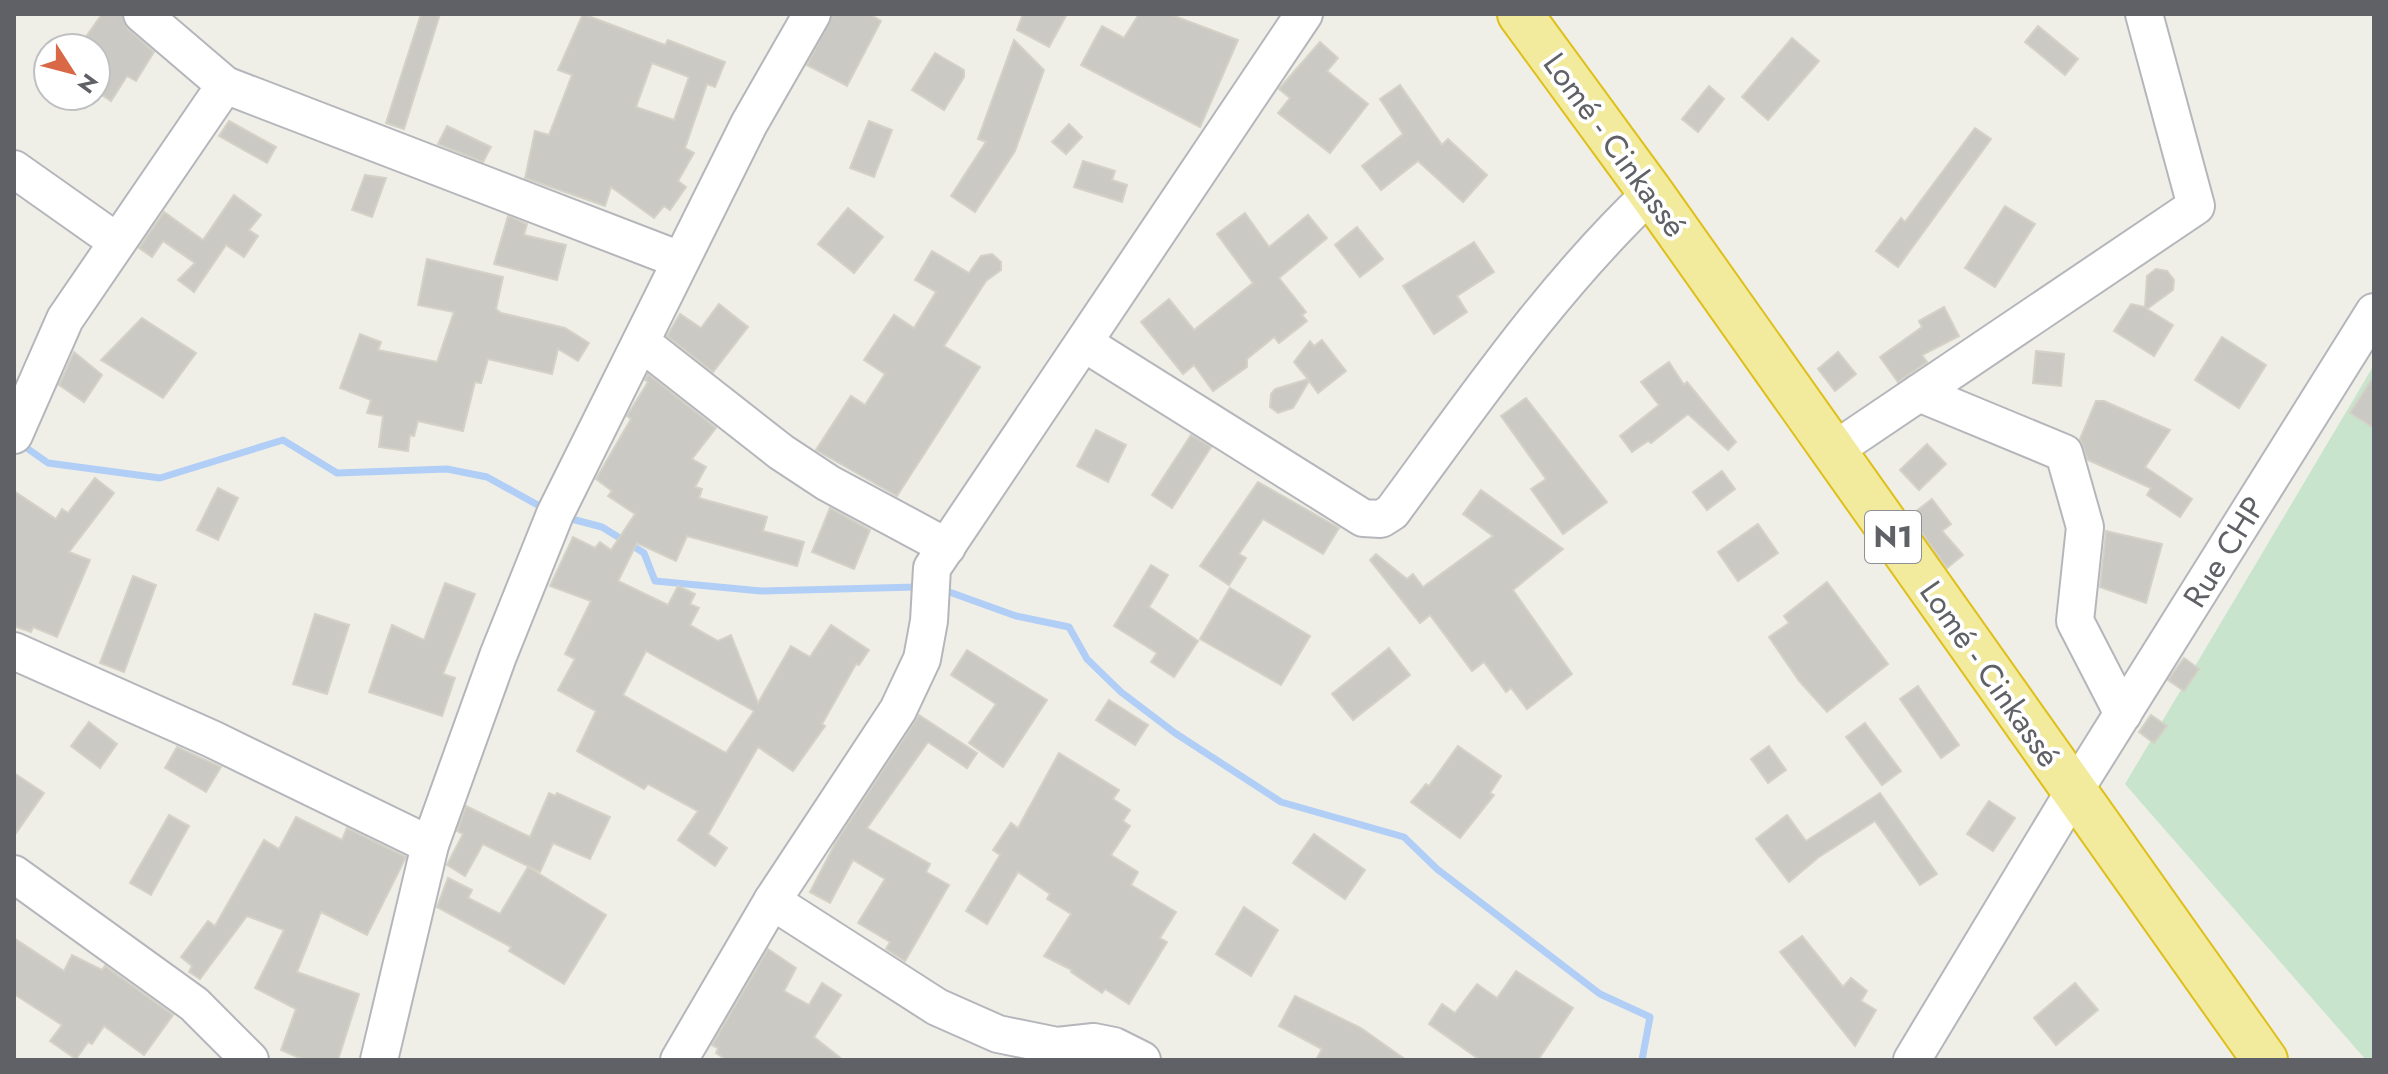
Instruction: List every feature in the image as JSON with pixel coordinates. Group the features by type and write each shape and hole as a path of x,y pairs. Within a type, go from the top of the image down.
{"highway":[{"name":"Lomé - Cinkassé","path":"1520,14 1651,193 2265,1060"}],"street":[{"path":"142,14 225,85 680,260"},
{"path":"379,1060 430,845 498,656 555,514 749,124 812,14"},
{"path":"679,1060 772,901 898,710 922,659 929,621 932,568 1304,14"},
{"path":"1833,451 2196,206 2144,14"},
{"path":"14,435 65,319 225,85"},
{"path":"14,169 116,241"},
{"path":"1084,343 1363,518 1381,519 1392,512 1543,308 1604,237 1651,193"},
{"name":"Rue CHP","path":"1912,1060 2073,793 2374,312"},
{"path":"642,343 781,452 828,483 947,547"},
{"path":"1919,393 2064,453 2085,527 2075,621 2123,714"},
{"path":"14,651 212,739 430,845"},
{"path":"14,874 194,1004 250,1060"},
{"path":"772,901 937,1007 998,1034 1057,1046 1094,1042 1114,1046 1142,1060"}],"green space":[{"path":"2374,365 2374,1060 2366,1060 2125,784"}],"building":[{"path":"102,14 122,14 128,29 154,52 136,81 127,76 112,99 112,32 89,32"},
{"path":"421,14 440,14 404,129 386,123"},
{"path":"583,14 665,45 668,40 725,62 715,87 707,84 685,148 694,153 678,181 686,187 670,210 664,206 654,218 611,187 605,206 525,178 535,131 549,135 572,75 558,70","holes":["652,63 689,77 674,120 636,107"]},
{"path":"833,14 869,14 881,21 847,86 807,65"},
{"path":"1023,14 1067,14 1049,47 1017,30"},
{"path":"1139,14 1169,14 1238,40 1200,127 1081,65 1102,26 1124,38"},
{"path":"2038,26 2078,59 2065,75 2025,42"},
{"path":"1792,38 1819,61 1768,120 1742,97"},
{"path":"1014,40 1044,70 1015,151 975,212 951,196 986,142 978,139"},
{"path":"1320,42 1338,58 1327,71 1368,104 1330,153 1278,113 1290,98 1279,89"},
{"path":"935,53 964,70 964,77 944,110 912,90"},
{"path":"1400,85 1442,145 1448,139 1487,175 1463,202 1418,161 1381,190 1362,166 1403,134 1380,99"},
{"path":"1709,86 1724,99 1698,132 1682,119"},
{"path":"229,121 276,147 267,163 219,136"},
{"path":"869,121 892,130 874,177 850,168"},
{"path":"1069,124 1082,137 1066,154 1052,142"},
{"path":"447,126 491,147 483,162 438,144"},
{"path":"1975,128 1991,139 1898,267 1876,251 1901,218 1905,222"},
{"path":"1083,161 1115,171 1112,180 1127,185 1122,202 1074,187"},
{"path":"365,175 386,178 372,217 352,210"},
{"path":"234,195 261,215 249,230 258,236 244,257 226,245 194,292 178,280 195,263 163,241 152,257 139,248 164,212 203,240"},
{"path":"2005,206 2035,224 1995,287 1965,268"},
{"path":"848,208 883,237 854,273 818,244"},
{"path":"1245,213 1269,247 1308,215 1327,238 1279,278 1306,312 1302,315 1307,321 1279,343 1274,337 1247,359 1247,367 1213,391 1194,365 1183,374 1141,322 1169,299 1194,330 1253,283 1217,234"},
{"path":"508,216 527,224 524,235 566,245 557,280 494,264"},
{"path":"1357,227 1383,259 1360,277 1335,245"},
{"path":"1474,242 1494,272 1457,296 1467,312 1434,334 1403,286"},
{"path":"932,251 969,273 981,256 992,254 1001,262 1001,270 986,281 944,346 980,367 897,496 816,450 851,396 865,405 885,374 864,360 894,315 914,328 936,292 915,280"},
{"path":"427,259 503,277 496,309 501,313 565,328 589,343 578,361 558,349 552,374 488,359 481,383 475,382 463,431 418,421 414,436 410,435 408,451 379,447 383,416 367,413 371,400 340,388 360,334 381,342 378,350 437,362 454,312 418,305"},
{"path":"2156,269 2167,271 2174,280 2173,290 2147,309 2173,325 2154,356 2114,331 2131,304 2145,307 2147,276"},
{"path":"719,304 748,327 713,372 667,336 680,314 701,328"},
{"path":"1944,307 1959,336 1922,355 1927,362 1898,382 1880,357 1922,327 1919,321"},
{"path":"142,318 196,353 163,398 101,360"},
{"path":"2222,337 2266,365 2239,408 2195,380"},
{"path":"1322,340 1346,371 1318,393 1309,381 1293,408 1278,413 1270,407 1271,394 1275,389 1308,379 1294,362 1310,341 1314,346"},
{"path":"2036,351 2064,354 2061,386 2033,383"},
{"path":"74,352 102,375 84,402 59,385"},
{"path":"1838,352 1856,374 1835,391 1818,369"},
{"path":"1669,362 1684,385 1687,382 1736,442 1728,450 1688,414 1651,443 1648,441 1632,452 1620,436 1659,405 1641,382"},
{"path":"648,374 716,428 692,459 706,467 695,487 702,489 699,498 767,517 763,531 804,542 797,566 687,536 676,561 637,543 618,581 668,605 678,586 695,594 690,604 699,608 690,625 718,641 731,635 758,703 791,646 810,657 831,625 869,650 859,665 856,664 822,724 825,726 793,771 758,747 708,834 727,848 715,866 678,840 698,811 648,784 644,789 577,751 596,711 558,690 575,659 565,654 591,601 550,586 573,537 595,548 600,542 611,550 635,514 608,496 612,491 596,479 631,419 627,416 648,382 645,380","holes":["646,651 754,711 726,753 623,695"]},
{"path":"2374,376 2374,428 2350,413"},
{"path":"1526,398 1607,502 1563,534 1531,489 1546,479 1501,416"},
{"path":"2096,401 2104,401 2170,430 2145,467 2192,499 2180,517 2147,495 2151,488 2088,460 2080,439"},
{"path":"1096,430 1126,445 1108,482 1077,466"},
{"path":"1191,435 1211,447 1172,508 1152,495"},
{"path":"1927,444 1946,464 1919,490 1900,470"},
{"path":"1722,471 1735,489 1707,510 1693,492"},
{"path":"95,478 114,493 69,552 90,560 57,637 33,627 31,632 14,626 14,491 56,519 62,509 68,513"},
{"path":"1258,482 1339,528 1323,554 1263,519 1239,554 1246,558 1229,585 1200,566"},
{"path":"218,488 238,498 218,540 197,530"},
{"path":"1481,490 1563,549 1513,590 1572,674 1527,709 1511,688 1506,692 1484,662 1472,671 1430,615 1420,623 1370,560 1376,554 1407,579 1413,574 1423,587 1493,536 1463,514"},
{"path":"1932,499 1951,524 1942,531 1963,555 1947,568 1910,516"},
{"path":"830,508 870,530 854,569 812,552"},
{"path":"1758,524 1778,553 1738,581 1718,552"},
{"path":"2106,531 2162,544 2146,603 2100,587"},
{"path":"1151,565 1168,575 1149,607 1198,641 1174,677 1151,662 1157,653 1114,626"},
{"path":"133,576 156,585 124,672 100,663"},
{"path":"1827,582 1888,664 1827,712 1799,681 1769,637 1789,623 1784,616"},
{"path":"445,583 475,594 443,674 455,678 442,716 369,692 392,625 424,640"},
{"path":"1230,588 1310,636 1281,685 1200,639"},
{"path":"315,614 349,625 327,694 293,684"},
{"path":"1389,648 1410,675 1353,720 1332,694"},
{"path":"967,650 1047,700 1003,767 969,743 996,704 951,675"},
{"path":"2184,658 2199,669 2184,691 2168,680"},
{"path":"1918,686 1959,745 1941,758 1900,699"},
{"path":"1109,700 1148,725 1135,745 1096,720"},
{"path":"919,715 977,753 967,768 928,742 867,828 930,864 926,872 949,885 905,961 886,949 890,942 858,923 885,879 853,860 830,903 810,892 836,842"},
{"path":"2151,715 2167,726 2154,743 2139,732"},
{"path":"89,722 117,744 100,768 71,746"},
{"path":"1865,723 1901,771 1882,785 1846,737"},
{"path":"1458,746 1501,776 1490,793 1494,795 1460,838 1411,802 1426,784 1429,786"},
{"path":"1769,746 1786,770 1768,783 1751,759"},
{"path":"177,747 221,767 206,792 165,768"},
{"path":"1059,753 1119,790 1113,799 1130,810 1123,821 1130,826 1111,855 1138,872 1131,885 1176,912 1160,938 1167,942 1129,1004 1105,989 1102,993 1072,970 1044,956 1071,914 1047,899 1050,894 1018,872 987,924 966,911 1000,855 993,850 1011,823 1018,828"},
{"path":"14,773 44,793 14,836"},
{"path":"549,793 555,796 557,793 610,817 590,859 553,843 540,872 483,844 465,876 447,865 463,834 457,831 466,806 530,837"},
{"path":"1880,793 1937,874 1920,885 1875,821 1819,857 1789,882 1756,839 1787,815 1806,841"},
{"path":"1989,801 2015,818 1993,851 1967,834"},
{"path":"169,815 189,826 151,895 130,883"},
{"path":"296,817 342,840 347,828 406,857 367,935 321,912 297,972 359,994 338,1060 304,1060 281,1050 296,1009 255,988 284,930 247,916 200,979 189,972 192,966 181,957 208,921 215,926 264,840 279,849"},
{"path":"1314,834 1365,870 1345,899 1293,863"},
{"path":"528,867 606,915 564,984 509,951 511,947 437,907 448,878 472,890 468,898 500,914"},
{"path":"1244,907 1278,930 1251,976 1216,954"},
{"path":"1802,936 1843,987 1851,978 1867,991 1861,1001 1876,1010 1855,1046 1780,952"},
{"path":"14,938 64,971 72,955 102,970 105,966 173,1015 144,1055 104,1026 92,1044 88,1042 76,1059 50,1041 62,1025 14,994"},
{"path":"768,949 796,968 784,991 809,1005 822,983 841,995 814,1037 843,1060 727,1060 716,1053 718,1048 712,1045"},
{"path":"1516,971 1573,1008 1538,1060 1480,1060 1429,1024 1442,1004 1455,1013 1477,984 1497,998"},
{"path":"2075,983 2098,1010 2056,1045 2034,1018"},
{"path":"1295,996 1361,1028 1406,1060 1316,1060 1322,1049 1279,1026"}],"waterway":[{"path":"21,444 48,463 160,478 283,440 337,473 447,469 487,477 545,509"},
{"path":"564,517 602,527 644,553 655,581 761,591 917,587"},
{"path":"941,589 1016,616 1069,627 1087,659 1121,692 1175,733 1281,802 1404,837 1437,869 1600,994 1650,1017 1642,1060"}]}
